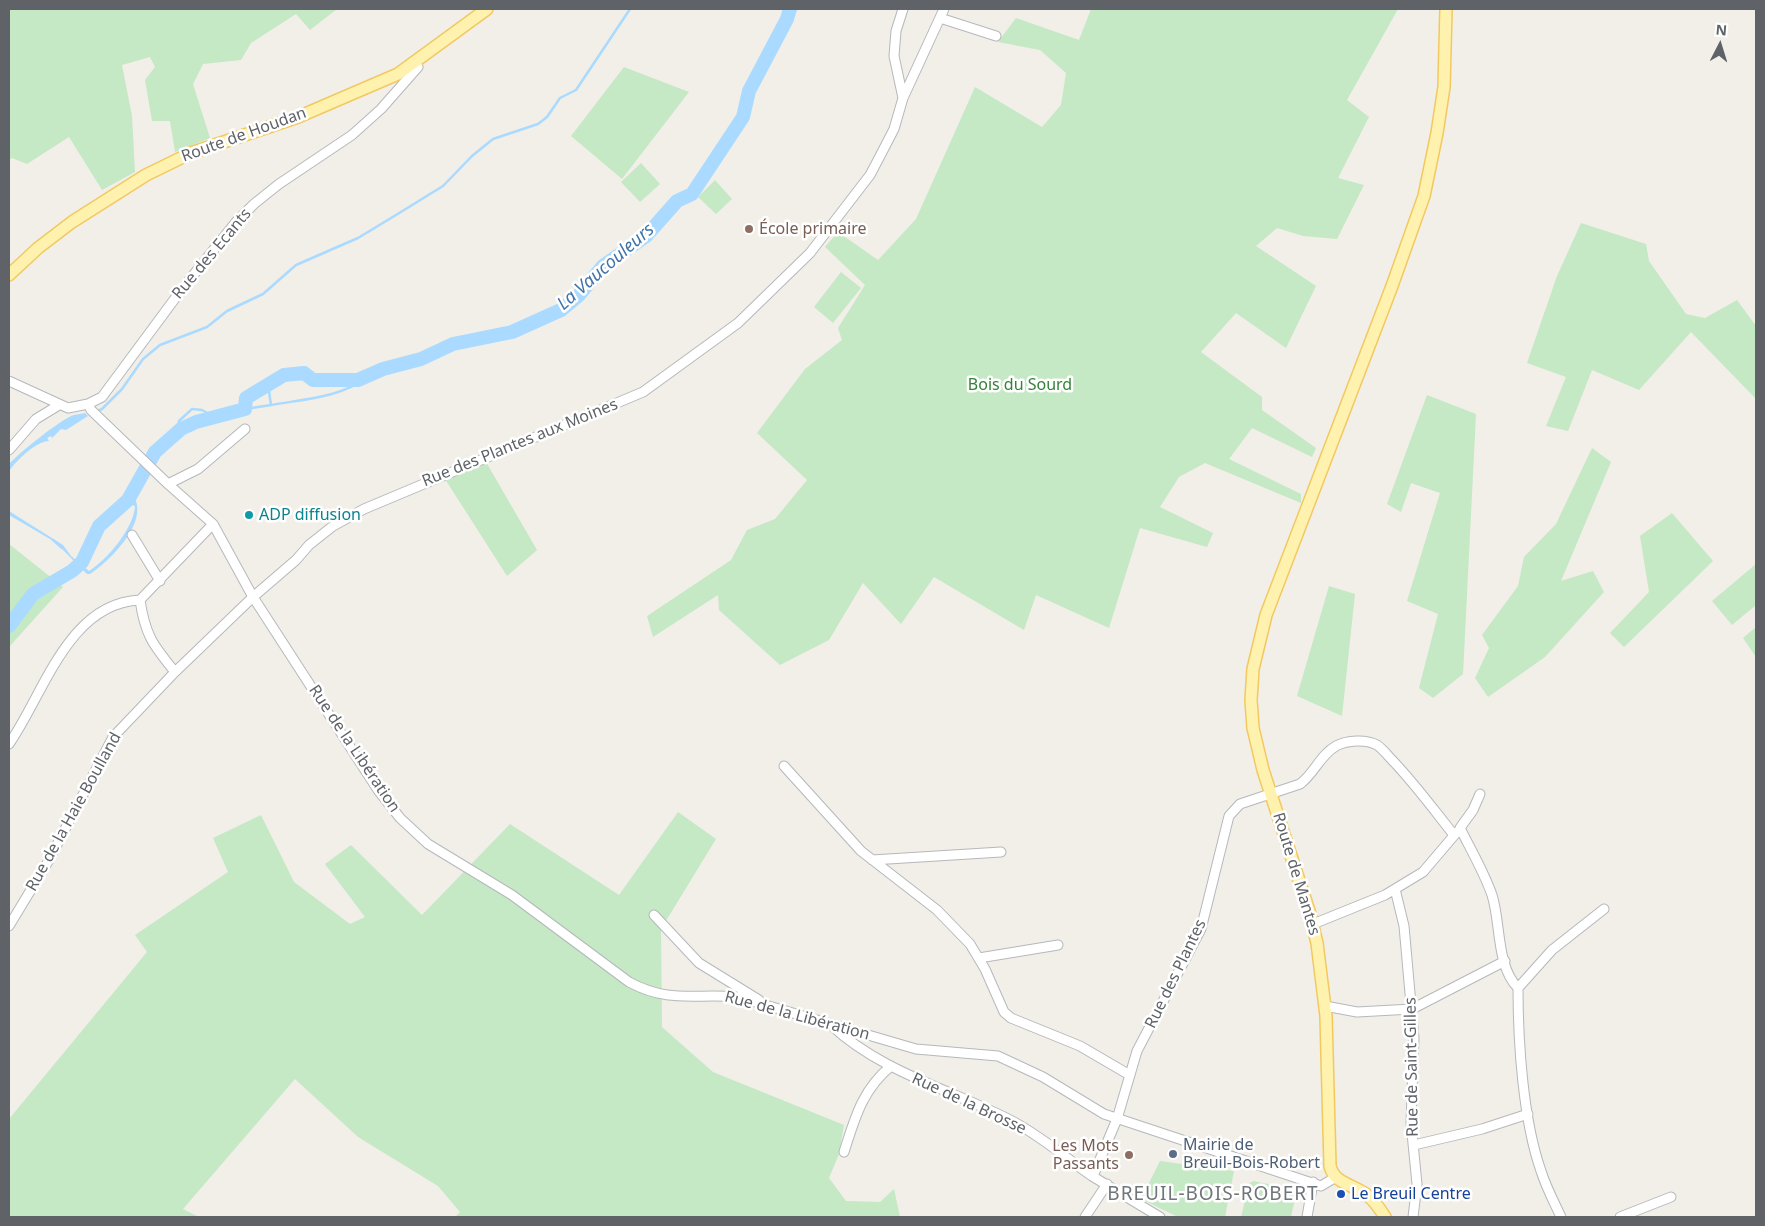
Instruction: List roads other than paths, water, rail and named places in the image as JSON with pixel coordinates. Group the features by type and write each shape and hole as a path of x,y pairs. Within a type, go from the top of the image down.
{"main road":[{"name":"Route de Houdan","path":"9,275 38,248 124,187 171,162 219,142 298,117 398,74 487,9"},
{"name":"Route de Mantes","path":"1336,1177 1331,1170 1329,1162 1328,1054 1325,1006 1313,924 1271,793 1253,728 1252,678 1256,650 1266,615 1395,278 1424,196 1444,87 1446,9"},
{"path":"1336,1177 1372,1199 1385,1217"}],"street":[{"path":"903,9 896,31 894,56 903,98"},
{"path":"942,13 996,36"},
{"name":"Rue des Plantes aux Moines","path":"253,597 268,586 315,540 333,526 364,509 643,392 738,323 810,253 870,175 894,129 903,98 942,13"},
{"name":"Rue des Ecants","path":"92,410 182,289 242,216 279,184 352,135 381,109 410,77 418,67 415,62"},
{"path":"9,381 59,405 68,408 92,410"},
{"path":"9,450 36,419 59,405"},
{"name":"Rue de la Libération","path":"92,410 168,484 213,524 253,597 378,790 400,818 428,844 512,895 629,982 647,992 667,997 693,998 712,995 738,997 916,1049 998,1056 1043,1076 1079,1100 1117,1119 1321,1186 1336,1177"},
{"path":"168,484 198,469 245,429"},
{"path":"9,744 78,631 112,605 122,601 140,600 213,524"},
{"path":"132,535 160,581"},
{"name":"Rue de la Haie Boulland","path":"9,926 52,853 113,737 175,672 253,597"},
{"path":"140,600 144,628 159,652 175,672"},
{"name":"Rue des Plantes","path":"1093,1176 1117,1119 1128,1074 1137,1051 1201,930 1229,816 1240,804 1300,784 1308,778 1320,761 1336,746 1350,741 1376,744 1407,775 1457,832 1491,894 1504,961 1518,988"},
{"path":"784,766 846,835 872,860 937,910 970,944 979,958 999,1002 1011,1018 1080,1046 1128,1074"},
{"path":"1313,924 1395,889 1422,872 1457,832 1480,794"},
{"path":"872,860 1001,852"},
{"name":"Rue de Saint-Gilles","path":"1395,889 1404,926 1414,1038 1410,1098 1417,1184 1413,1217"},
{"path":"1561,1217 1540,1171 1528,1114 1519,1037 1518,988 1552,950 1604,909"},
{"path":"654,915 699,963 768,1006"},
{"path":"979,958 1058,944"},
{"path":"1325,1006 1357,1012 1412,1009 1504,961"},
{"name":"Rue de la Brosse","path":"829,1023 842,1035 890,1066 1014,1122 1093,1176 1160,1217"},
{"path":"844,1152 864,1096 876,1078 890,1066"},
{"path":"1414,1145 1482,1129 1528,1114"},
{"path":"1307,1217 1313,1182"},
{"path":"1085,1217 1107,1184"},
{"path":"1620,1217 1671,1197"}],"water":[{"path":"85,413 88,416 66,430 61,429 52,438 51,436 47,438 49,441 38,444 22,456 9,471 9,464 40,437 68,418"},
{"path":"134,497 137,507 132,529 117,551 90,574 87,574 55,542 9,515 9,511 63,545 71,556 89,571 104,559 125,533 133,515 135,506 129,504"}],"waterway":[{"path":"95,412 102,409 122,389 143,359 160,345 207,327 227,311 263,294 296,265 358,238 443,186 472,156 493,139 538,124 547,117 560,98 576,90 630,9"},
{"name":"La Vaucouleurs","path":"9,626 33,594 72,571 82,562 99,526 128,500 155,452 181,429 196,422 245,409 246,398 284,375 304,373 313,380 358,380 383,369 421,359 453,344 512,332 561,310 579,295 603,266 646,236 677,201 692,194 743,117 749,91 787,19 790,9"},
{"path":"271,405 334,394 368,377"},
{"path":"245,409 271,405 268,385"},
{"path":"176,433 179,421 192,409 202,410 213,416"},
{"name":"La Vaucouleurs","path":"130,497 134,502"},
{"path":"53,540 62,548"}],"place":[{"name":"École primaire","path":"749,229"},
{"name":"ADP diffusion","path":"249,515"},
{"name":"Mairie de Breuil-Bois-Robert","path":"1173,1154"},
{"name":"Les Mots Passants","path":"1129,1155"},
{"name":"Le Breuil Centre","path":"1341,1194"}],"district":[{"name":"BREUIL-BOIS-ROBERT","path":"1213,1195"}],"park label":[{"name":"Bois du Sourd","path":"1020,385"}]}
